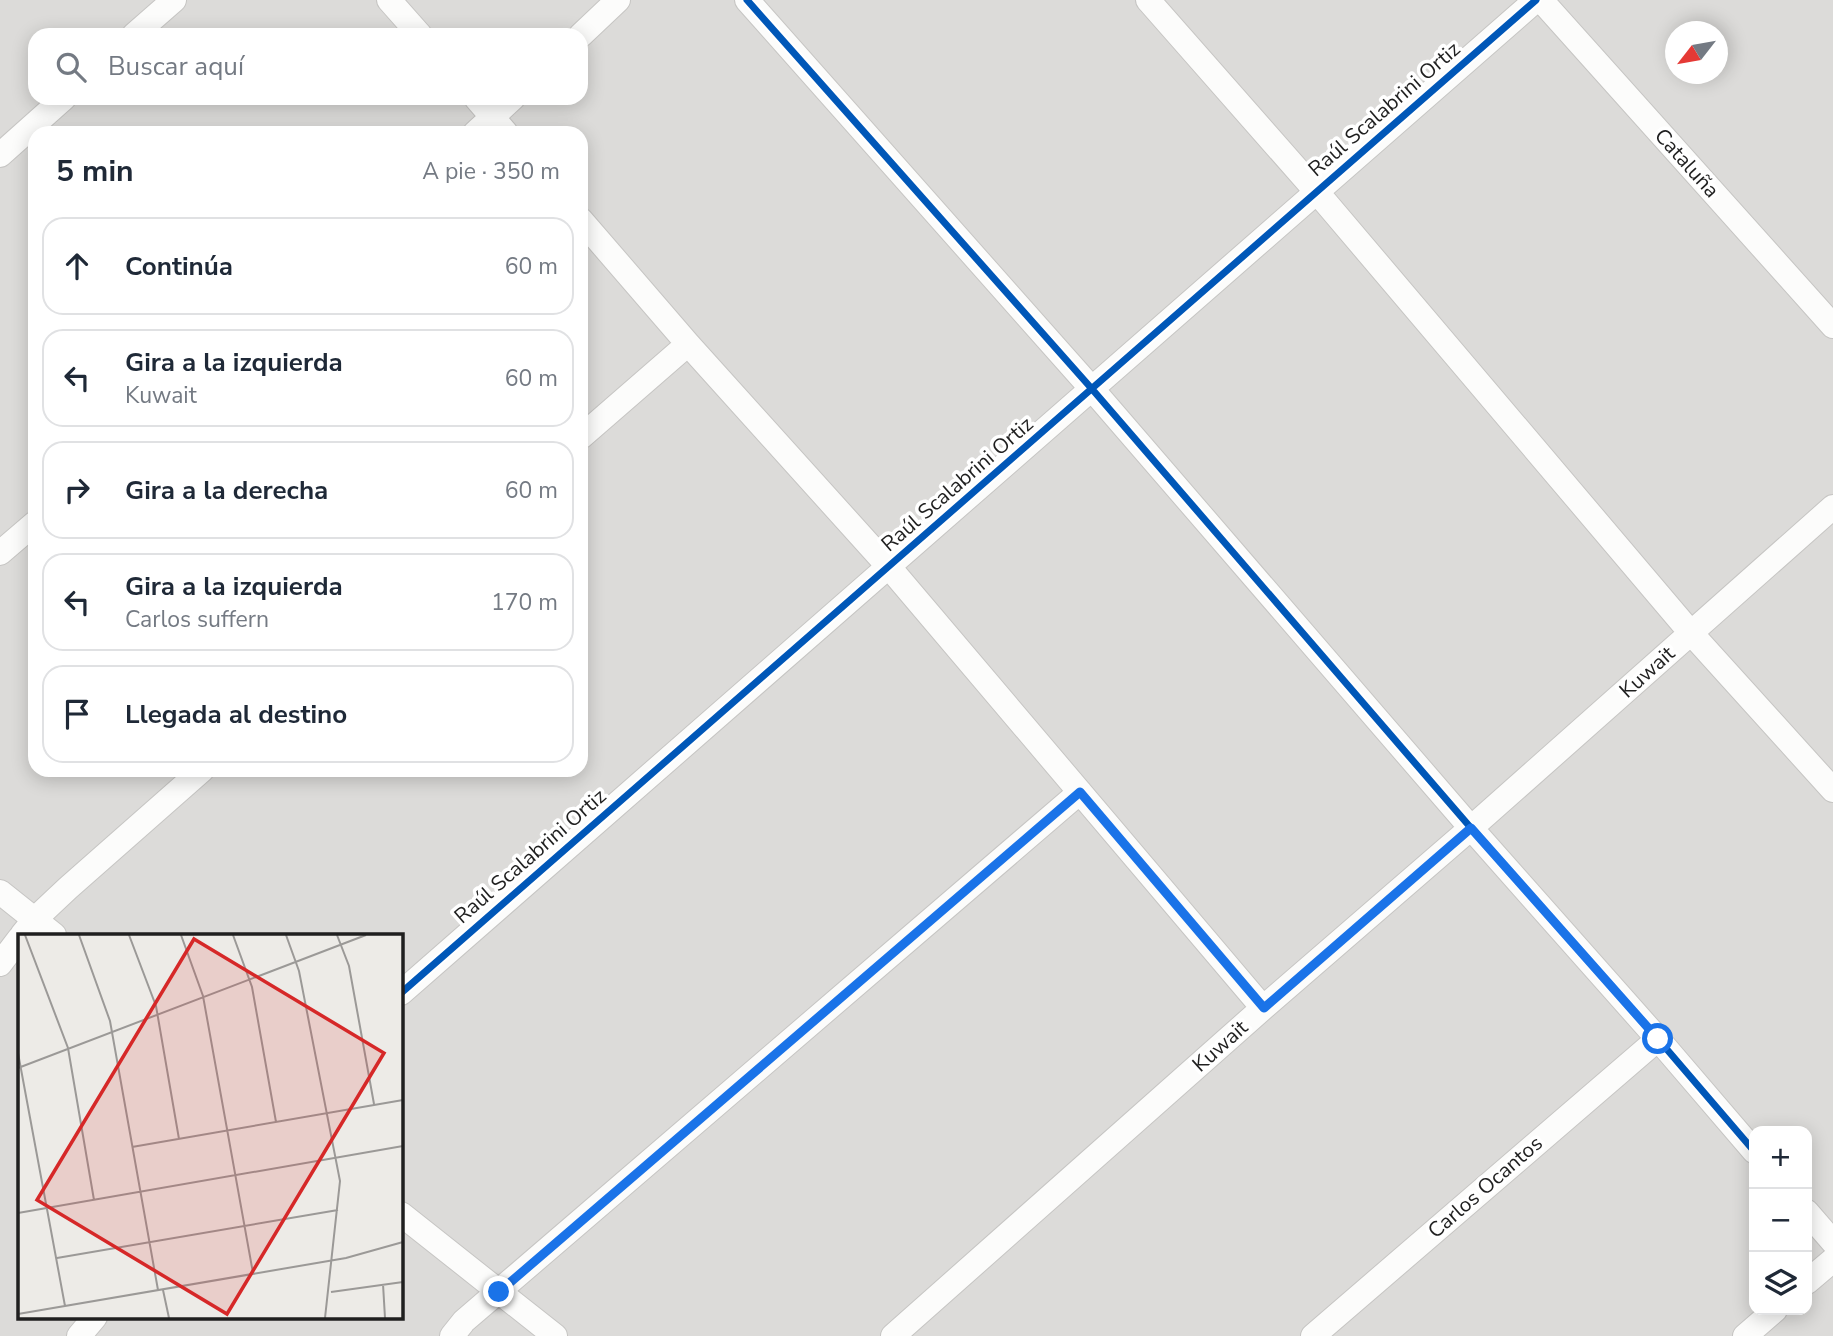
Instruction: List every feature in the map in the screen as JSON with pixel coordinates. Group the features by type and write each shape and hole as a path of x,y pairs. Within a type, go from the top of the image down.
{"street":[{"path":"142,28 174,0"},
{"path":"389,0 414,28"},
{"path":"588,28 618,0"},
{"path":"747,0 1092,389 1749,1145"},
{"path":"1147,0 1316,191 1691,633 1833,790"},
{"name":"Raúl Scalabrini Ortiz","path":"402,992 1316,191 1539,0"},
{"name":"Cataluña","path":"1539,0 1833,327"},
{"path":"33,126 56,105"},
{"path":"480,105 490,126"},
{"path":"492,126 508,105"},
{"path":"0,155 28,130"},
{"path":"588,228 888,567 1264,1008"},
{"path":"588,432 688,344"},
{"name":"Kuwait","path":"893,1336 1833,507"},
{"path":"0,553 28,529"},
{"path":"26,931 68,888 194,777"},
{"path":"452,1336 464,1321 1080,792"},
{"path":"0,892 26,931 47,934"},
{"path":"0,964 18,941"},
{"name":"Carlos Ocantos","path":"1313,1336 1658,1039"},
{"path":"402,1215 555,1336"},
{"path":"1812,1218 1833,1242"},
{"path":"1812,1278 1833,1259"},
{"path":"1745,1336 1769,1315"},
{"path":"79,1336 93,1318"}],"shaded area":[{"path":"0,0 1833,0 1833,1336 0,1336"}],"cycle path":[{"path":"747,0 1092,389 1749,1145"},
{"path":"402,992 1536,0"}],"route":[{"path":"499,1292 1080,792 1264,1008 1471,828 1658,1039"}]}
